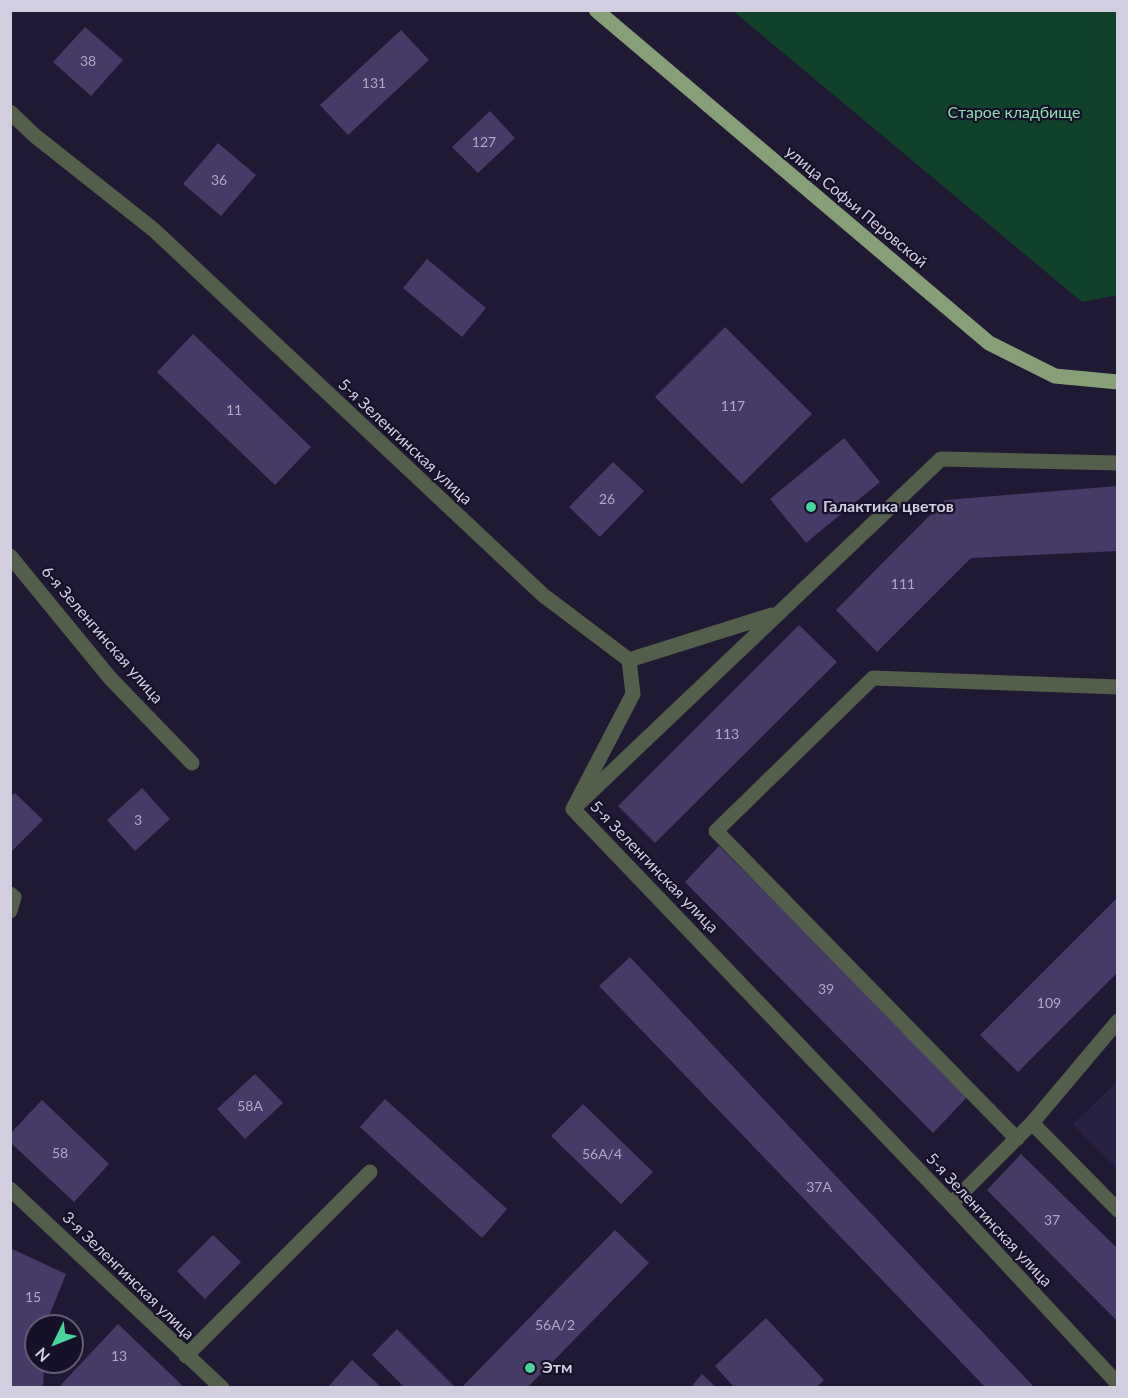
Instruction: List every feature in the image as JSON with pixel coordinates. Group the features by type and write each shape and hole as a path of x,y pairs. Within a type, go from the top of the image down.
{"main road":[{"name":"улица Софьи Перовской","path":"596,10 989,343 1054,376 1118,382"}],"street":[{"name":"5-я Зеленгинская улица","path":"10,112 34,135 154,230 543,595 629,660 633,694 573,809 951,1204 1118,1384"},
{"path":"573,809 774,615 941,459 1118,463"},
{"name":"6-я Зеленгинская улица","path":"10,556 110,678 192,763"},
{"path":"629,660 774,615"},
{"path":"1017,1139 716,831 873,678 1118,687"},
{"path":"951,1204 1032,1123 1118,1021"},
{"path":"1032,1123 1118,1210"},
{"path":"186,1356 370,1172"},
{"name":"3-я Зеленгинская улица","path":"10,1189 222,1388"}],"shaded area":[{"path":"1117,1082 1117,1169 1073,1124"}],"green space":[{"name":"Старое кладбище","path":"733,11 1117,11 1117,295 1082,302"}],"building":[{"path":"85,27 123,60 91,96 53,62"},
{"path":"401,30 429,60 348,135 320,105"},
{"path":"490,111 515,138 478,173 452,147"},
{"path":"218,143 256,175 221,216 183,184"},
{"path":"427,259 486,308 462,337 403,288"},
{"path":"725,327 812,414 742,484 655,397"},
{"path":"193,334 311,447 275,485 157,372"},
{"path":"844,438 880,482 806,543 770,499"},
{"path":"613,462 644,491 600,537 569,507"},
{"path":"1118,486 1118,551 971,558 877,652 836,610 945,500"},
{"path":"799,625 837,662 655,843 618,806"},
{"path":"142,788 170,819 135,851 107,820"},
{"path":"15,793 43,820 10,853 10,797"},
{"path":"719,846 969,1095 933,1133 685,882"},
{"path":"1118,897 1118,972 1018,1072 980,1035"},
{"path":"630,957 1035,1388 986,1388 599,986"},
{"path":"255,1074 283,1103 245,1139 217,1109"},
{"path":"385,1099 507,1209 482,1238 360,1127"},
{"path":"42,1100 109,1164 74,1202 10,1142 10,1134"},
{"path":"583,1104 653,1172 621,1204 551,1136"},
{"path":"1021,1154 1118,1249 1118,1322 987,1190"},
{"path":"615,1230 649,1263 527,1388 461,1388"},
{"path":"213,1235 241,1262 205,1299 177,1271"},
{"path":"10,1248 66,1274 50,1314 24,1314 24,1374 44,1374 43,1388 10,1388"},
{"path":"766,1318 824,1380 816,1388 735,1388 715,1366"},
{"path":"118,1324 185,1388 58,1388 71,1374 84,1374 84,1360"},
{"path":"397,1329 456,1388 405,1388 372,1355"},
{"path":"352,1360 382,1388 327,1388"},
{"path":"702,1374 717,1388 690,1388"}],"place":[{"name":"Галактика цветов","path":"811,507"},
{"name":"Этм","path":"530,1368"}]}
